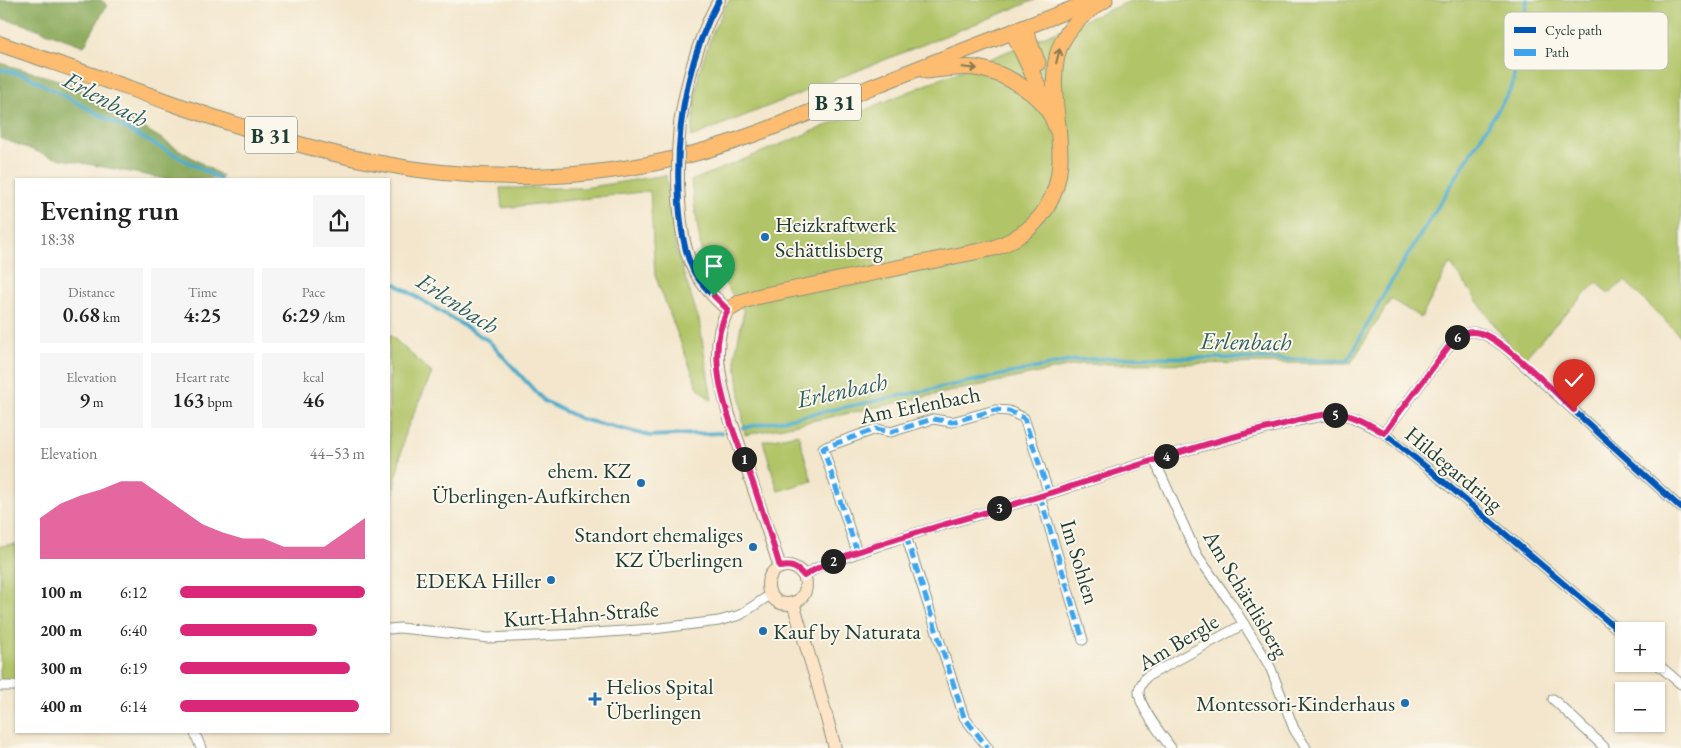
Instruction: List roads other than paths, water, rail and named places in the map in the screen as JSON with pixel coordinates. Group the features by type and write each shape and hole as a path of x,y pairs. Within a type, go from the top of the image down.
{"main road":[{"name":"B 31","path":"0,44 211,116 329,152 410,168 489,176 534,176 595,173 665,161 733,142 1095,0"},
{"path":"1054,113 1055,70 1057,56 1062,43 1068,31 1078,20 1089,9 1105,0"},
{"path":"728,310 741,302 756,297 956,257 1005,244 1025,232 1035,223 1043,214 1055,192 1061,168 1060,139 1054,113 1018,30"},
{"path":"905,74 961,67 976,68 1006,78 1027,90 1054,113"}],"street":[{"path":"719,0 708,20 688,76 680,123 678,186 681,226 689,261 702,283 728,310 723,318 718,338 717,354 722,389 740,451 754,485 780,567"},
{"path":"1384,433 1452,342 1462,334 1478,332 1490,337 1510,352 1681,508"},
{"name":"Am Erlenbach","path":"857,552 823,448 876,429 891,432 933,419 952,422 995,410 1009,411 1024,418 1044,495"},
{"name":"Hildegardring","path":"804,576 818,567 857,552 1154,459 1316,416 1339,414 1355,418 1384,433 1615,627"},
{"name":"Am Schättlisberg","path":"1154,459 1197,555 1244,624 1271,669 1294,729 1306,748"},
{"name":"Im Sohlen","path":"1044,495 1084,640"},
{"path":"906,536 964,717 988,748"},
{"path":"780,567 795,567 804,576 806,590 803,596 793,603 785,604 778,602 770,595 769,577 774,570 780,567"},
{"name":"Kurt-Hahn-Straße","path":"390,629 400,628 488,638 653,629 719,621 740,615 770,595"},
{"path":"793,603 835,748"},
{"name":"Am Bergle","path":"1171,748 1143,704 1139,690 1141,685 1146,677 1244,624"},
{"path":"1665,671 1681,684"},
{"path":"0,686 15,686"},
{"path":"1553,699 1604,748"},
{"path":"195,733 201,748"}],"waterway":[{"name":"Erlenbach","path":"1525,12 1527,0"},
{"name":"Erlenbach","path":"0,69 25,75 218,178"},
{"name":"Erlenbach","path":"743,428 1075,360 1140,357 1348,360 1388,287 1512,87 1515,70"},
{"name":"Erlenbach","path":"390,281 489,341 544,401 581,419 650,436 721,433"}],"place":[{"name":"Heizkraftwerk Schättlisberg","path":"765,237"},
{"name":"ehem. KZ Überlingen-Aufkirchen","path":"641,483"},
{"name":"Standort ehemaliges KZ Überlingen","path":"753,547"},
{"name":"EDEKA Hiller","path":"551,580"},
{"name":"Kauf by Naturata","path":"763,631"},
{"name":"Helios Spital Überlingen","path":"595,699"},
{"name":"Montessori-Kinderhaus","path":"1405,703"}]}
